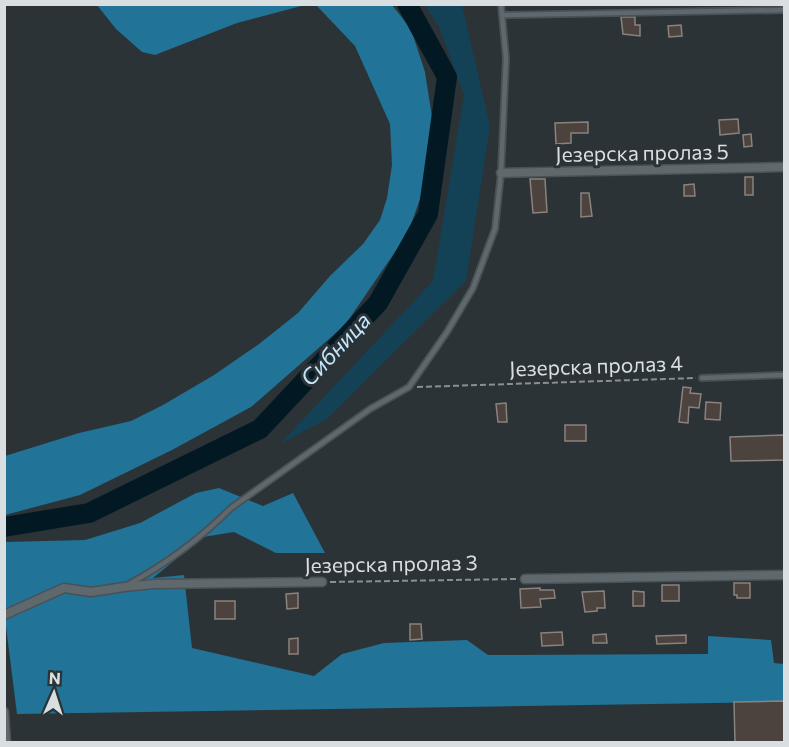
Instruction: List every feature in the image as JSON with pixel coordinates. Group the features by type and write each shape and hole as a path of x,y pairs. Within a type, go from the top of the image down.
{"street":[{"name":"Језерска пролаз 5","path":"501,173 784,167"},
{"path":"525,579 784,574"},
{"name":"Језерска пролаз 3","path":"4,615 64,588 91,592 154,584 322,582"},
{"path":"4,712 6,742"}],"lane":[{"path":"124,587 152,571 211,528 231,508 370,409 409,387 447,332 473,288 495,229 501,173 506,58 501,4"},
{"path":"503,15 784,10"},
{"name":"Језерска пролаз 4","path":"702,378 784,375"}],"path":[{"name":"Језерска пролаз 4","path":"409,387 702,378"},
{"name":"Језерска пролаз 3","path":"322,582 525,579"}],"shaded area":[{"path":"97,5 305,5 237,23 155,55 142,52 116,29"},
{"path":"316,5 392,5 411,29 425,72 432,117 421,196 408,233 345,325 251,407 172,450 80,495 5,515 5,456 79,433 131,421 214,375 298,313 330,276 363,244 380,220 387,198 392,165 390,124 355,46"},
{"path":"425,5 462,5 490,126 466,281 327,419 280,444 433,281 464,95 439,27"},
{"path":"219,488 263,506 293,493 325,553 276,553 234,532 203,537 153,578 184,575 192,648 314,676 342,654 384,643 467,640 488,655 708,654 708,636 771,640 774,663 784,664 784,702 17,714 5,625 4,542 85,540 140,523 196,493"}],"building":[{"path":"621,17 635,17 635,25 640,25 640,36 623,34"},
{"path":"681,25 682,36 669,37 668,26"},
{"path":"738,119 739,133 720,135 719,120"},
{"path":"588,122 588,133 571,133 571,143 556,144 555,123"},
{"path":"751,134 752,146 744,147 743,135"},
{"path":"745,177 753,177 753,195 745,195"},
{"path":"530,179 545,179 547,212 533,213"},
{"path":"694,184 695,196 684,196 684,185"},
{"path":"581,193 589,193 592,216 581,217"},
{"path":"683,387 691,388 690,393 701,394 699,408 689,407 688,423 679,422"},
{"path":"706,402 721,403 720,420 705,419"},
{"path":"506,403 507,422 498,422 496,404"},
{"path":"565,425 586,425 586,441 565,441"},
{"path":"784,435 784,460 731,461 730,437"},
{"path":"734,583 750,583 750,598 737,598 737,595 734,595"},
{"path":"662,585 679,585 679,601 662,601"},
{"path":"540,588 540,590 554,590 555,598 540,599 541,607 521,608 520,589"},
{"path":"604,591 605,608 585,612 582,592"},
{"path":"633,591 644,592 644,606 633,606"},
{"path":"298,593 298,608 287,609 286,594"},
{"path":"215,601 235,601 235,619 215,619"},
{"path":"410,624 421,624 422,639 410,640"},
{"path":"562,632 563,645 542,646 541,633"},
{"path":"606,634 607,643 593,643 593,635"},
{"path":"686,635 686,643 657,644 656,636"},
{"path":"298,638 298,654 289,654 289,639"},
{"path":"784,701 784,742 735,742 734,702"}],"waterway":[{"name":"Сибница","path":"4,527 89,513 260,429 378,303 428,214 447,77 407,4"}]}
